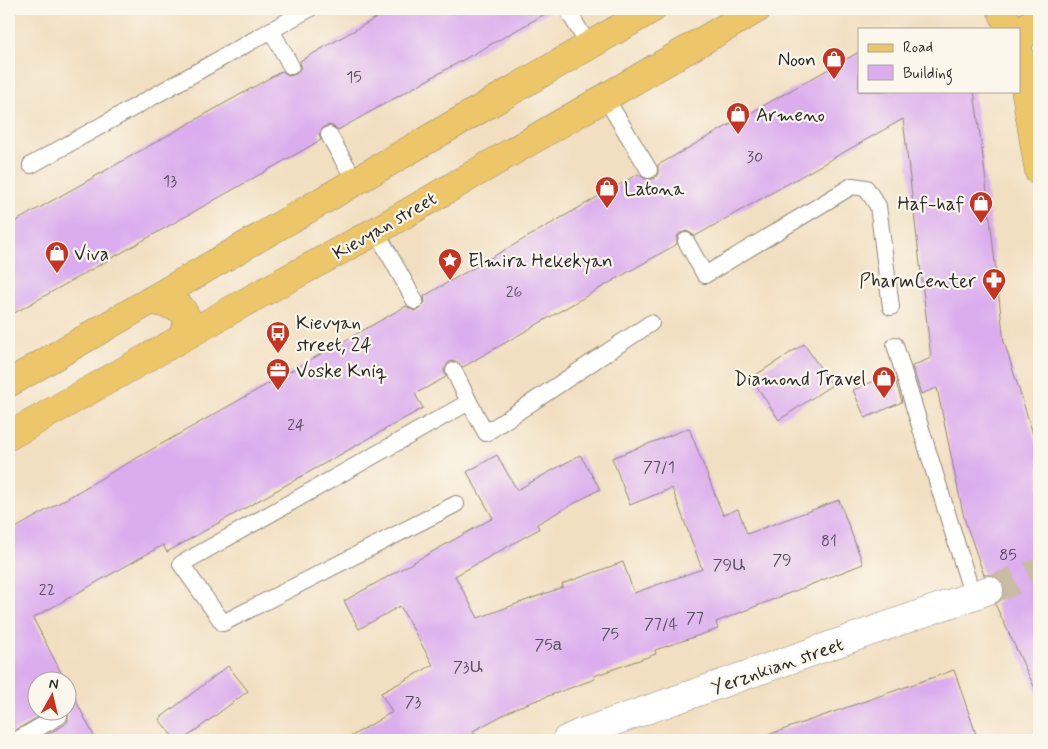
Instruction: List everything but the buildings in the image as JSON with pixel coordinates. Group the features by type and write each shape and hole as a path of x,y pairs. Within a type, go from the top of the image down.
{"main road":[{"path":"9,383 652,9"},
{"name":"Kievyan street","path":"9,436 181,338 376,231 757,9"},
{"path":"1001,9 1010,28"},
{"path":"1017,9 1017,28"},
{"path":"1020,40 1031,23 1039,16"},
{"path":"1020,59 1039,172"},
{"path":"151,300 181,308 189,322 181,338"}],"street":[{"name":"Yerznkian street","path":"566,740 581,733 981,593"}],"lane":[{"path":"31,165 310,9"},
{"path":"567,9 589,46"},
{"path":"272,30 291,66"},
{"path":"605,97 649,170"},
{"path":"329,136 355,181"},
{"path":"686,241 705,275 852,186 866,188 878,206 891,307"},
{"path":"376,231 415,301"},
{"path":"454,372 486,433 651,323"},
{"path":"895,345 981,593"},
{"path":"456,504 223,623 180,564 469,402"},
{"path":"17,740 48,722"}],"tunnel":[{"path":"989,590 1039,572"}],"place":[{"name":"Noon","path":"834,80"},
{"name":"Armeno","path":"738,135"},
{"name":"Latona","path":"607,209"},
{"name":"Haf-haf","path":"981,224"},
{"name":"Viva","path":"57,274"},
{"name":"Elmira Hekekyan","path":"450,281"},
{"name":"PharmCenter","path":"994,301"},
{"name":"Kievyan street, 24","path":"278,354"},
{"name":"Voske Kniq","path":"278,391"},
{"name":"Diamond Travel","path":"884,399"}]}
